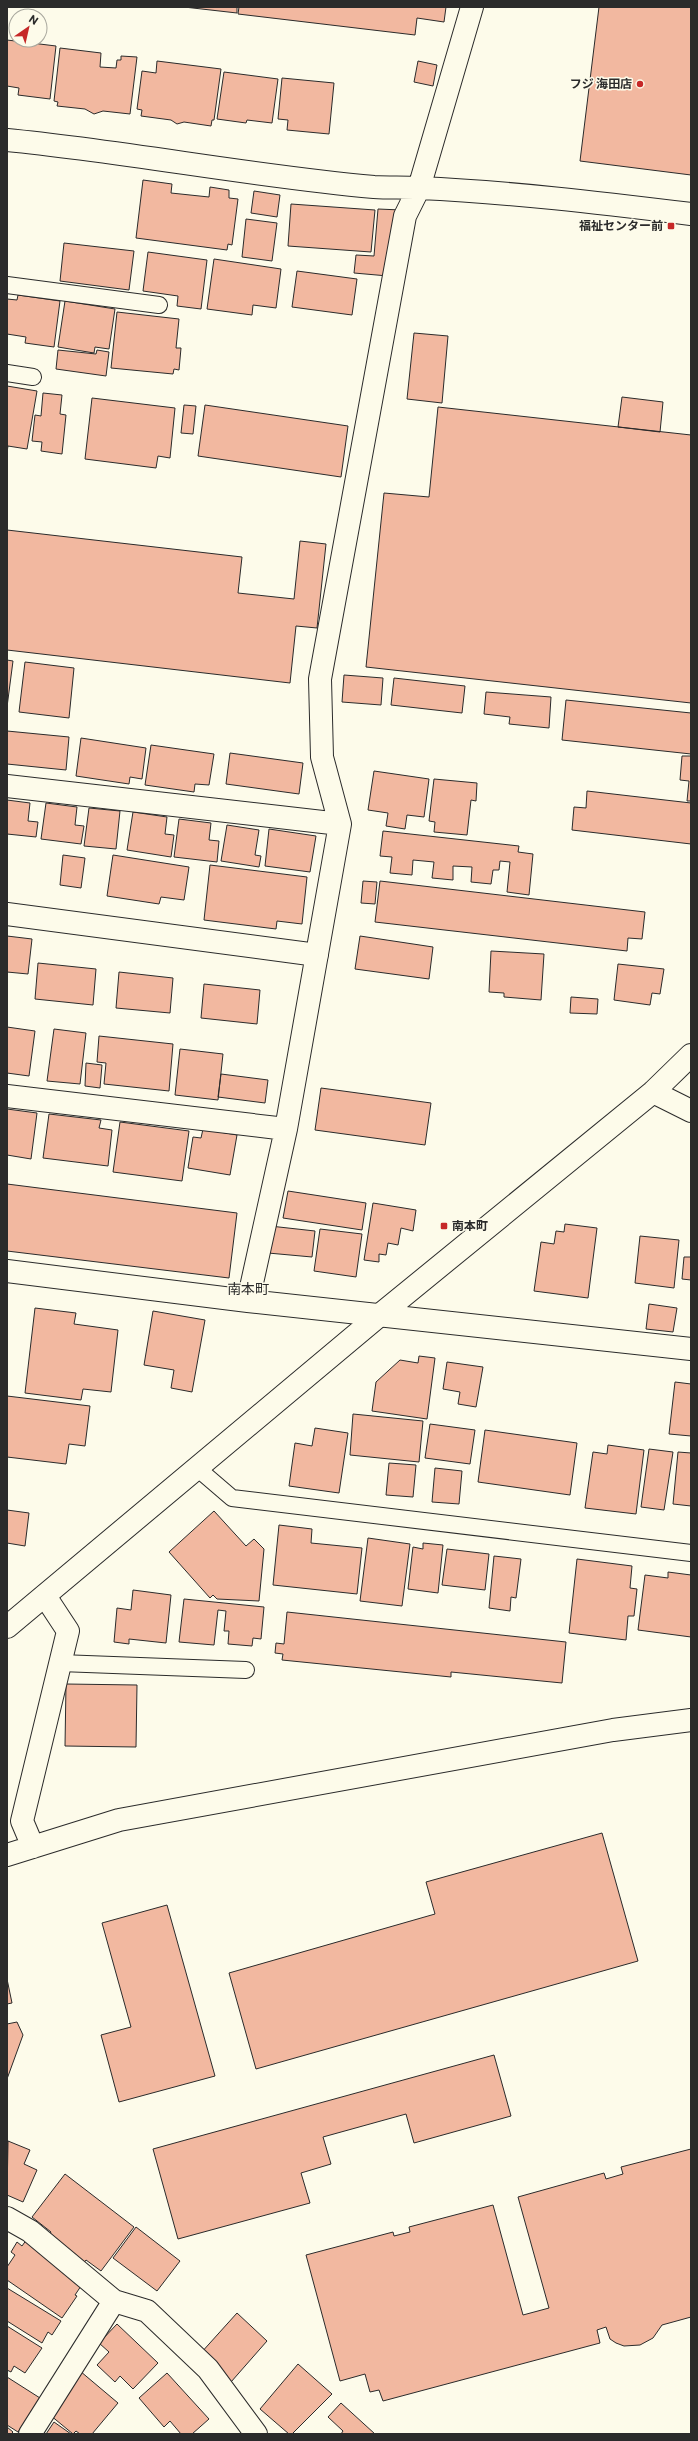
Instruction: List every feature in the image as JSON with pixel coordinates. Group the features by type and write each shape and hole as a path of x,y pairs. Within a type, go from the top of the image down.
{"street":[{"path":"248,1301 286,1129 340,824 322,757 320,679 405,216 419,188 472,7"},
{"path":"7,140 82,147 232,171 376,187 419,188 600,203 691,214"},
{"path":"7,786 340,824"},
{"path":"7,914 317,955"},
{"path":"7,1628 381,1314 653,1092 691,1055"},
{"path":"653,1092 691,1111"},
{"path":"7,1096 286,1129"},
{"path":"7,1271 248,1301 381,1314 691,1349"},
{"path":"33,1847 22,1821 68,1631 45,1596"},
{"path":"7,1855 120,1820 613,1730 691,1720"},
{"path":"7,2218 30,2231 114,2301 147,2311 208,2369 256,2434"},
{"path":"30,2434 114,2301"}],"lane":[{"path":"7,285 159,305"},
{"path":"7,373 33,377"},
{"path":"197,1468 232,1498 691,1553"},
{"path":"60,1663 246,1670"}],"building":[{"path":"184,7 237,7 237,13"},
{"path":"239,7 446,7 444,22 417,18 415,35 238,14"},
{"name":"フジ 海田店","path":"599,7 691,7 691,175 580,161"},
{"path":"7,40 8,48 48,48 48,45 56,46 50,99 18,95 19,88 7,86"},
{"path":"60,48 101,53 100,67 116,68 117,60 121,60 121,56 137,57 130,114 103,111 94,114 85,109 57,106 58,102 54,101"},
{"path":"157,61 221,69 214,120 212,120 211,126 184,122 177,124 171,120 141,116 142,110 137,109 142,71 156,73"},
{"path":"418,61 437,65 433,86 414,82"},
{"path":"224,72 278,79 272,123 247,120 246,123 217,119"},
{"path":"282,78 334,83 329,134 287,130 288,120 278,119"},
{"path":"143,180 172,184 171,193 209,197 210,187 229,190 229,198 238,199 232,245 228,244 227,250 136,238"},
{"path":"254,191 280,195 277,217 251,213"},
{"path":"291,204 375,210 371,252 288,246"},
{"path":"378,209 401,210 388,276 354,273 356,255 374,256"},
{"path":"246,219 277,223 272,261 242,257"},
{"path":"64,243 134,251 129,290 60,281"},
{"path":"148,252 207,260 201,309 177,306 178,296 143,291"},
{"path":"214,259 281,269 276,308 253,305 252,315 207,309"},
{"path":"297,271 357,279 352,315 292,307"},
{"path":"18,295 60,301 54,347 25,343 26,337 7,334 7,299 17,300"},
{"path":"65,301 115,309 109,349 95,347 94,353 58,347"},
{"path":"117,312 179,319 176,348 181,348 179,370 174,369 173,374 111,368"},
{"path":"414,333 448,336 442,403 407,399"},
{"path":"58,350 96,354 97,350 109,352 106,376 56,369"},
{"path":"7,386 37,391 27,449 8,446 7,452"},
{"path":"43,393 62,395 60,414 66,415 62,454 41,451 42,442 32,441 35,415 41,416"},
{"path":"622,397 663,402 660,432 618,427"},
{"path":"92,398 175,408 170,458 158,456 156,468 85,459"},
{"path":"184,405 196,406 193,434 181,433"},
{"path":"205,405 348,426 341,477 198,456"},
{"path":"438,407 691,435 691,703 366,667 384,493 429,497"},
{"path":"7,530 242,557 238,593 294,599 300,541 326,544 317,628 296,626 290,683 7,650"},
{"path":"7,660 13,661 7,707"},
{"path":"25,662 74,668 69,718 19,712"},
{"path":"344,675 383,678 381,705 342,702"},
{"path":"394,678 465,686 462,713 391,705"},
{"path":"486,692 551,697 549,728 509,724 510,717 484,714"},
{"path":"566,700 691,713 691,754 562,740"},
{"path":"7,731 69,737 66,770 7,764"},
{"path":"81,738 146,748 142,779 130,777 129,784 76,776"},
{"path":"151,745 214,754 209,785 195,784 194,792 145,785"},
{"path":"230,753 303,763 299,794 226,784"},
{"path":"682,756 691,756 691,801 687,801 689,781 680,780"},
{"path":"374,771 429,779 424,817 407,815 405,829 386,826 388,813 368,810"},
{"path":"434,779 477,783 476,801 471,800 467,835 434,832 435,822 429,821"},
{"path":"587,791 691,803 691,844 572,830 574,807 586,808"},
{"path":"7,800 30,803 28,821 38,822 36,837 7,834"},
{"path":"46,803 77,807 75,825 84,826 81,844 41,839"},
{"path":"89,808 120,811 116,849 84,846"},
{"path":"133,812 167,817 165,834 174,835 171,857 127,850"},
{"path":"179,819 211,823 209,840 219,841 217,862 174,857"},
{"path":"227,825 259,830 255,855 261,856 259,867 221,861"},
{"path":"269,829 316,836 310,872 265,866"},
{"path":"383,831 519,846 518,852 533,854 529,895 507,892 510,862 500,861 499,870 493,870 491,884 471,882 472,867 453,866 453,880 432,878 434,862 413,860 412,875 390,873 392,857 380,856"},
{"path":"63,855 85,858 81,888 60,885"},
{"path":"113,855 189,867 184,900 161,897 159,904 107,896"},
{"path":"210,865 307,877 302,924 277,921 276,929 204,920"},
{"path":"363,881 377,882 375,904 361,903"},
{"path":"380,881 645,912 642,939 628,938 627,951 375,922"},
{"path":"7,936 32,939 28,974 7,972"},
{"path":"360,936 433,947 429,979 355,969"},
{"path":"491,951 544,954 541,1000 504,997 504,993 489,992"},
{"path":"38,963 96,969 93,1005 35,999"},
{"path":"618,964 664,969 660,994 652,993 650,1005 614,1000"},
{"path":"119,972 173,978 170,1013 116,1008"},
{"path":"204,984 260,990 257,1024 201,1018"},
{"path":"571,997 598,999 597,1014 570,1013"},
{"path":"7,1027 35,1031 29,1076 7,1073"},
{"path":"54,1029 86,1033 80,1084 47,1081"},
{"path":"99,1036 173,1044 169,1091 104,1084 106,1063 97,1062"},
{"path":"180,1049 223,1054 218,1100 175,1095"},
{"path":"86,1063 102,1065 100,1088 85,1086"},
{"path":"221,1074 268,1080 265,1103 218,1097"},
{"path":"321,1088 431,1103 425,1145 315,1130"},
{"path":"7,1109 37,1113 31,1159 7,1155"},
{"path":"49,1114 101,1120 99,1128 112,1130 108,1166 43,1158"},
{"path":"120,1122 189,1131 182,1181 113,1172"},
{"path":"203,1129 237,1135 230,1175 188,1168 193,1137 201,1138"},
{"path":"7,1184 237,1213 229,1278 7,1251"},
{"path":"288,1191 366,1203 362,1230 283,1218"},
{"path":"373,1203 416,1210 413,1231 401,1228 398,1245 388,1243 386,1255 379,1254 379,1262 364,1260"},
{"path":"565,1224 597,1228 588,1298 534,1291 541,1242 554,1244 556,1231 564,1232"},
{"path":"270,1226 315,1231 312,1257 268,1253"},
{"path":"320,1229 362,1234 356,1277 314,1271"},
{"path":"640,1236 679,1240 674,1288 635,1283"},
{"path":"684,1257 691,1257 691,1280 682,1279"},
{"path":"649,1304 677,1308 673,1332 646,1329"},
{"path":"35,1308 76,1313 74,1324 118,1330 111,1392 83,1389 81,1400 25,1393"},
{"path":"153,1311 205,1320 192,1392 171,1388 174,1370 144,1365"},
{"path":"419,1356 435,1358 427,1419 372,1411 376,1382 400,1360 418,1363"},
{"path":"447,1362 483,1367 476,1407 458,1404 460,1392 443,1389"},
{"path":"675,1382 691,1384 691,1436 669,1434"},
{"path":"7,1396 90,1406 85,1446 69,1444 66,1464 7,1457"},
{"path":"353,1414 423,1421 419,1462 350,1455"},
{"path":"430,1424 475,1430 470,1464 425,1458"},
{"path":"315,1428 348,1433 339,1493 289,1486 295,1443 312,1446"},
{"path":"485,1430 577,1443 570,1495 478,1482"},
{"path":"608,1445 644,1450 636,1514 585,1508 593,1452 607,1454"},
{"path":"649,1449 673,1452 664,1510 641,1507"},
{"path":"678,1452 691,1453 691,1506 673,1504"},
{"path":"389,1463 416,1465 413,1497 386,1495"},
{"path":"435,1468 462,1471 459,1504 432,1502"},
{"path":"7,1510 29,1513 25,1546 7,1543"},
{"path":"214,1511 246,1546 254,1539 264,1549 259,1601 217,1599 213,1595 210,1598 169,1552"},
{"path":"279,1525 312,1529 311,1543 362,1548 357,1594 273,1585"},
{"path":"368,1538 410,1544 402,1606 360,1601"},
{"path":"423,1543 443,1545 438,1593 408,1589 413,1547 423,1549"},
{"path":"447,1549 489,1554 485,1590 442,1585"},
{"path":"494,1556 521,1559 516,1598 511,1597 510,1611 489,1608"},
{"path":"577,1559 632,1566 630,1588 637,1589 634,1616 628,1616 626,1640 569,1633"},
{"path":"668,1572 691,1575 691,1637 638,1630 645,1575 668,1578"},
{"path":"133,1590 171,1595 166,1643 129,1639 129,1644 114,1642 117,1608 131,1610"},
{"path":"184,1599 264,1607 261,1639 253,1638 252,1646 228,1644 229,1631 224,1631 226,1611 218,1610 214,1645 179,1642"},
{"path":"287,1612 566,1642 562,1683 451,1672 451,1677 282,1660 283,1654 275,1653 276,1643 284,1644"},
{"path":"66,1684 137,1685 136,1747 65,1746"},
{"path":"602,1833 638,1961 256,2069 229,1973 435,1914 426,1882"},
{"path":"167,1905 215,2076 119,2102 101,2035 131,2027 102,1923"},
{"path":"7,1979 12,2003 7,2004"},
{"path":"17,2022 23,2035 7,2079 7,2024"},
{"path":"494,2055 511,2116 414,2143 406,2114 323,2137 331,2164 301,2173 310,2203 178,2239 153,2149"},
{"path":"8,2141 30,2150 24,2164 37,2170 23,2202 7,2195"},
{"path":"691,2149 691,2317 662,2325 653,2338 640,2345 624,2346 616,2343 610,2339 606,2327 597,2330 600,2343 383,2401 379,2390 370,2392 365,2374 340,2381 306,2255 393,2232 394,2236 410,2232 409,2227 493,2205 523,2315 549,2308 518,2197 604,2173 606,2179 623,2174 621,2167"},
{"path":"65,2174 134,2227 101,2271 86,2260 83,2264 48,2237 51,2232 32,2217"},
{"path":"136,2227 180,2261 157,2291 113,2258"},
{"path":"27,2239 81,2286 75,2295 77,2296 62,2318 7,2280 7,2267 15,2255 11,2252 17,2242 22,2246"},
{"path":"7,2288 61,2321 52,2335 48,2332 42,2343 7,2321"},
{"path":"237,2313 267,2341 231,2382 200,2354"},
{"path":"117,2324 158,2363 133,2389 120,2376 115,2382 97,2365 109,2352 99,2343"},
{"path":"7,2326 42,2348 25,2373 14,2366 11,2372 7,2370"},
{"path":"298,2364 332,2394 292,2434 289,2434 260,2409"},
{"path":"80,2371 118,2403 92,2434 80,2434 76,2431 73,2434 50,2415"},
{"path":"167,2373 209,2419 192,2434 181,2434 170,2421 164,2427 139,2398"},
{"path":"7,2377 40,2398 18,2432 7,2425"},
{"path":"341,2403 375,2434 341,2434 343,2431 328,2417"},
{"path":"54,2422 71,2434 46,2434"},
{"path":"7,2427 13,2432 11,2434 7,2434"}],"place":[{"name":"フジ 海田店","path":"640,84"},
{"name":"福祉センター前","path":"671,226"},
{"name":"南本町","path":"444,1226"}],"district":[{"name":"南本町","path":"248,1289"}]}
